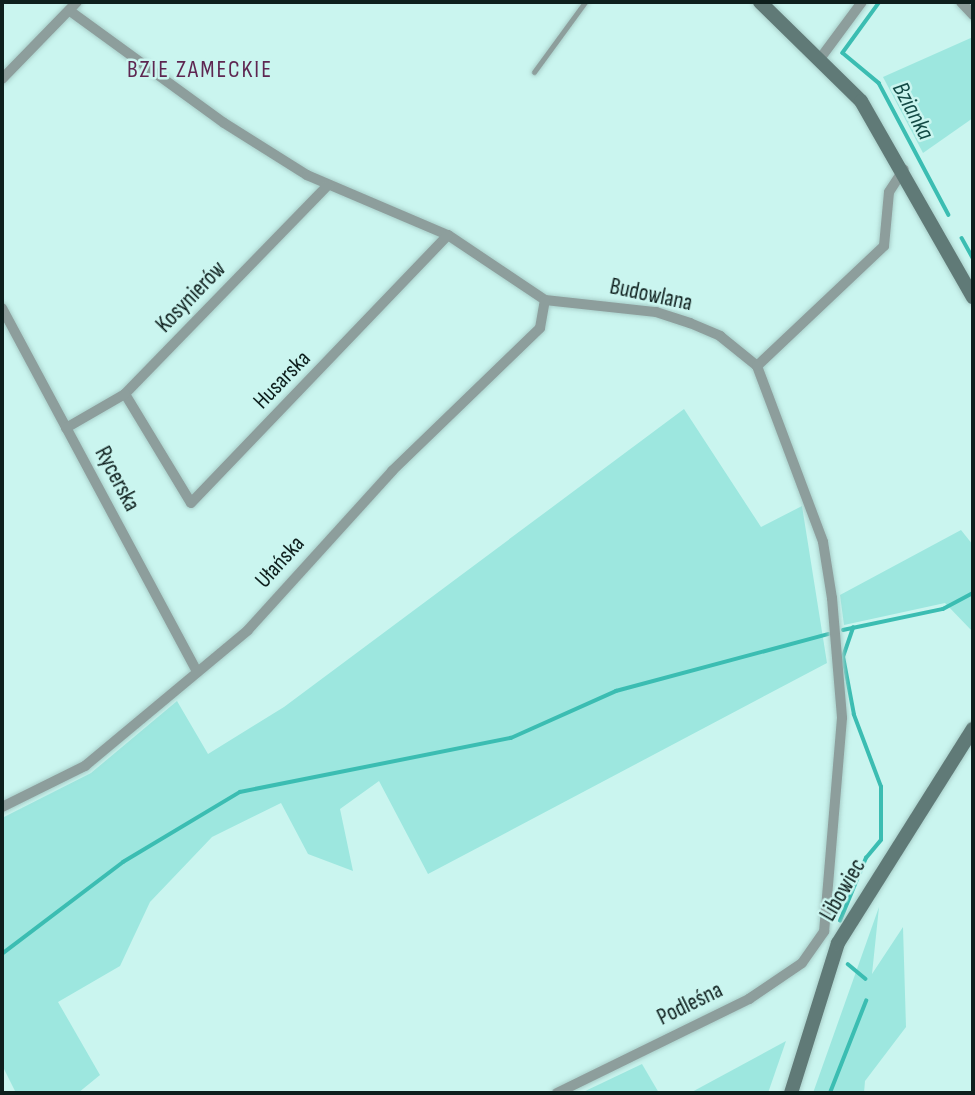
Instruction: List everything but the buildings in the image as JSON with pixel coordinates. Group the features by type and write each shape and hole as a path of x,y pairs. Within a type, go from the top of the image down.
{"street":[{"path":"760,2 822,56 861,102 904,169 973,297"},
{"path":"822,56 862,2"},
{"path":"961,2 973,15"},
{"path":"2,79 73,6"},
{"name":"Budowlana","path":"73,6 224,123 328,186 448,235 545,300 656,312 720,336 757,366"},
{"path":"838,943 824,931 842,719 832,598 823,542 757,366 884,246 889,192 904,169"},
{"name":"Kosynierów","path":"66,428 125,394 328,186"},
{"name":"Husarska","path":"125,394 154,447 191,503 448,235"},
{"name":"Ułańska","path":"2,807 69,777 248,630 392,471 487,386 540,328 545,300"},
{"name":"Rycerska","path":"2,308 196,670"},
{"name":"Libowiec","path":"791,1093 838,943 973,729"},
{"name":"Podleśna","path":"557,1093 749,999 802,963 824,931"}],"lane":[{"path":"534,72 585,2"}],"shaded area":[{"path":"973,37 973,118 923,153 883,77"},
{"path":"684,409 761,527 802,506 827,663 428,874 379,781 340,809 353,871 308,854 281,803 212,837 150,902 120,966 58,1002 100,1075 78,1093 16,1093 2,1065 2,818 91,773 177,701 208,754 284,707"},
{"path":"961,530 973,545 973,632 945,603 844,625 840,595"},
{"path":"879,907 872,974 903,927 906,1027 865,1081 864,1093 813,1093"},
{"path":"786,1041 768,1093 690,1093"},
{"path":"642,1064 659,1093 581,1093"}],"waterway":[{"name":"Bzianka","path":"880,2 843,53 879,83 949,215"},
{"name":"Bzianka","path":"962,238 973,258"},
{"path":"843,630 943,609 973,593"},
{"path":"840,921 866,858 881,840 881,787 854,715 843,657 853,628"},
{"path":"2,954 123,862 240,792 511,738 616,691 828,634"},
{"path":"848,964 866,979"},
{"path":"830,1093 866,1001"}],"district":[{"name":"BZIE ZAMECKIE","path":"200,70"}]}
